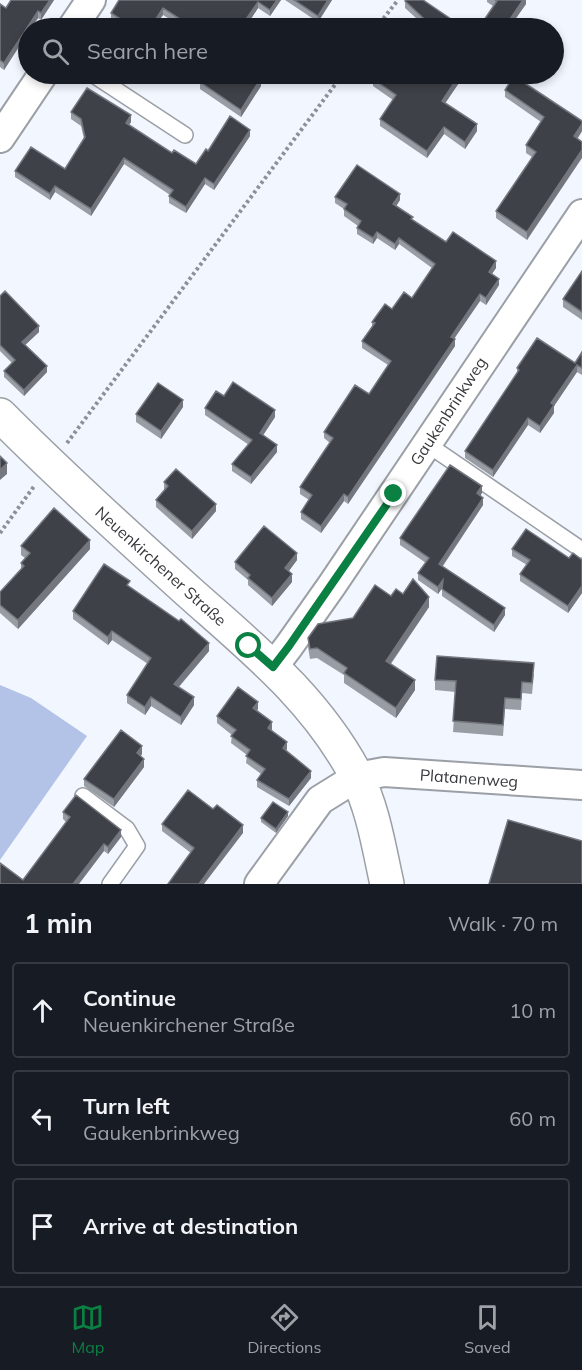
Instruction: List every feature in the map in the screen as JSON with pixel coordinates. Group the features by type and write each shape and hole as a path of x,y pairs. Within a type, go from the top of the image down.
{"main road":[{"name":"Neuenkirchener Straße","path":"0,415 50,465 273,667 308,703 328,728 357,777 374,825 387,884"}],"street":[{"path":"79,18 91,0"},
{"path":"0,138 35,84"},
{"name":"Gaukenbrinkweg","path":"273,667 296,638 582,214"},
{"name":"Platanenweg","path":"357,777 384,772 582,785"},
{"path":"259,884 320,800 357,777"}],"lane":[{"path":"107,84 185,135"},
{"path":"426,444 582,550"},
{"path":"83,796 127,829 138,846 110,884"}],"path":[{"path":"384,18 398,0"},
{"path":"0,533 336,84"}],"shaded area":[{"path":"0,685 31,698 87,736 0,860"}],"building":[{"path":"11,0 50,0 41,13 38,11 33,18 18,18 18,42 4,63 0,60 0,4 6,8"},
{"path":"119,0 277,0 270,10 258,2 247,18 178,18 163,8 156,18 119,18 111,13"},
{"path":"294,0 328,0 318,16"},
{"path":"423,0 449,18 423,18 405,1"},
{"path":"495,0 523,0 511,18 485,18 497,1"},
{"path":"203,84 257,84 241,110"},
{"path":"380,84 453,84 442,101 477,124 465,142 444,127 427,151 380,119 396,95"},
{"path":"509,84 526,84 582,121 574,136 582,142 582,150 527,232 496,211 536,152 526,145 544,117 505,90"},
{"path":"87,88 131,115 126,123 172,153 174,150 196,164 206,149 208,151 230,116 250,130 214,184 205,178 186,207 169,196 173,190 124,158 91,209 55,186 50,194 15,171 31,147 65,169 85,137 81,119 71,112"},
{"path":"357,165 400,194 393,204 413,217 411,219 446,242 453,232 496,261 489,272 499,279 486,298 480,294 451,337 455,339 348,497 344,494 321,526 301,512 312,495 300,487 333,438 324,432 355,385 369,394 391,361 362,341 385,304 392,309 404,292 412,298 435,264 399,238 395,244 377,232 373,238 357,228 361,221 344,209 347,204 335,197"},
{"path":"582,271 582,312 563,299"},
{"path":"5,291 39,326 22,342 47,366 24,390 4,371 15,360 0,345 0,296"},
{"path":"537,338 575,363 582,352 582,368 577,365 551,403 554,405 540,426 528,418 493,470 465,451 519,370 517,368"},
{"path":"233,382 275,410 260,433 277,445 251,477 232,464 252,440 205,408 216,391 224,396"},
{"path":"158,383 183,400 161,431 136,414"},
{"path":"0,456 7,463 0,470"},
{"path":"450,465 482,486 477,493 483,498 439,564 505,608 494,625 442,589 443,580 438,587 418,573 429,558 400,538"},
{"path":"176,469 216,504 192,531 156,500 168,486 164,482"},
{"path":"54,508 90,540 18,620 0,605 0,592 24,566 21,563 30,553 21,546"},
{"path":"264,526 297,553 285,568 292,574 272,598 248,578 250,575 235,562"},
{"path":"526,529 569,558 573,553 582,560 582,586 568,606 520,574 530,560 512,549"},
{"path":"104,564 130,581 127,585 179,621 181,619 209,643 174,684 194,697 181,717 151,697 145,707 127,695 151,658 112,631 108,637 73,611"},
{"path":"413,579 429,597 386,661 415,680 396,708 344,673 347,668 317,648 310,649 308,638 318,624 353,618 375,585 391,596 396,589 403,594"},
{"path":"437,656 534,663 532,683 522,682 521,699 505,698 503,725 453,721 456,681 435,680"},
{"path":"238,687 258,702 253,708 272,722 268,728 287,742 283,748 311,771 289,799 257,780 265,769 246,756 250,750 231,736 236,730 217,716"},
{"path":"121,730 142,746 137,753 144,759 114,799 84,779"},
{"path":"188,790 213,809 217,805 243,825 199,884 168,884 194,848 162,824"},
{"path":"76,795 121,830 108,847 104,844 73,884 0,884 0,863 23,880 70,817 63,812"},
{"path":"273,802 288,812 276,829 261,818"},
{"path":"508,820 582,841 582,884 489,884"}],"route":[{"path":"249,646 273,667 394,494"}]}
